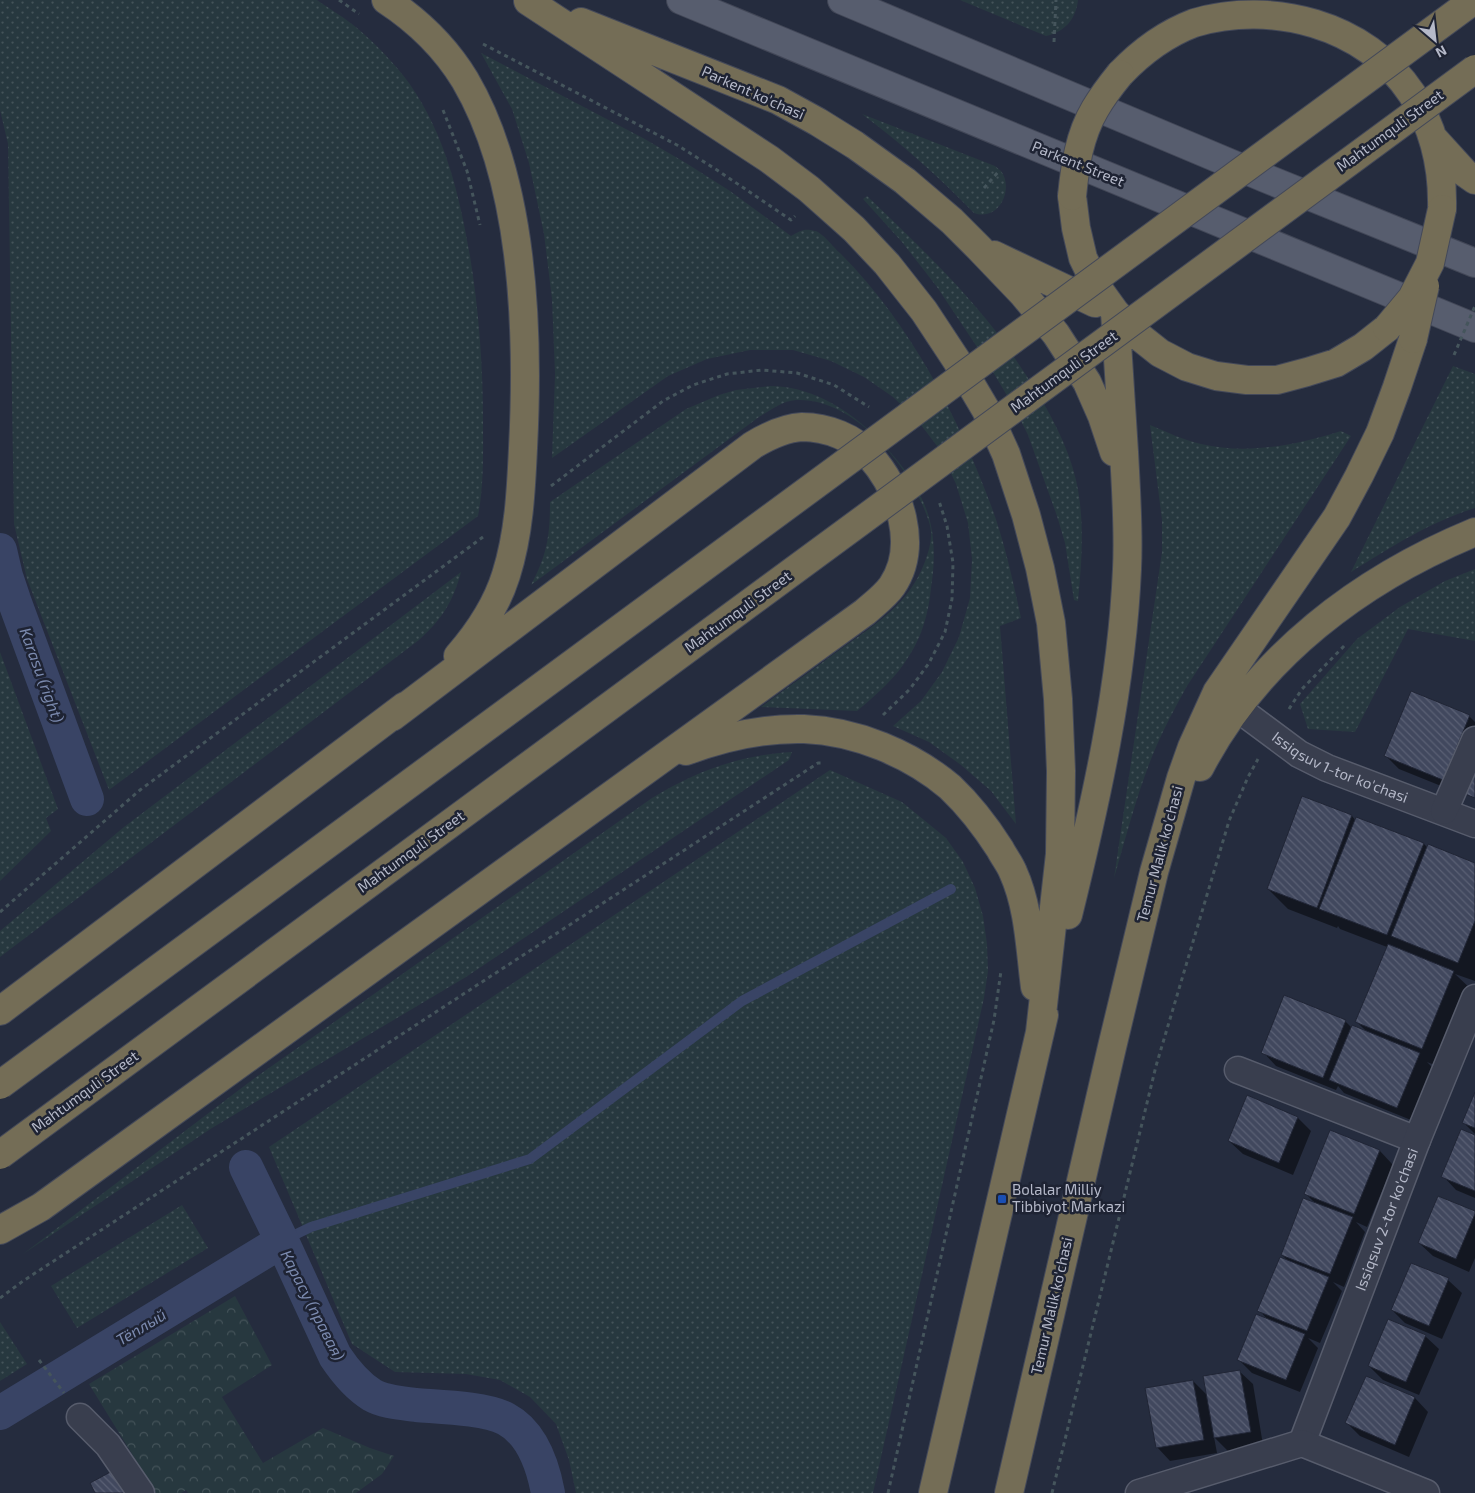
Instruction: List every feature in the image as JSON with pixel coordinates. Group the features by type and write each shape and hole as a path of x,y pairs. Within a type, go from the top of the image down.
{"highway":[{"path":"386,0 404,12 428,33 448,56 465,80 478,106 495,149 514,225 523,320 525,405 518,521 506,577 478,630 460,654 392,717"},
{"path":"1218,0 1273,6 1289,14 1336,29 1378,56 1412,94 1433,139 1441,173 1442,209 1413,338 1380,433 1337,517 1227,700"},
{"path":"0,1084 1474,0"},
{"path":"526,1 761,154 809,188 854,229 887,264 924,311 986,410 1009,463 1026,514 1040,568 1051,623 1058,699 1061,771 1060,854 1040,1032"},
{"name":"Parkent ko'chasi","path":"526,1 778,100 855,145 905,181 952,221 1023,294 1051,327 1087,382 1102,416 1116,457 1127,501"},
{"path":"1273,6 1194,23 1154,44 1120,74 1094,110 1078,152 1072,196 1076,228 1083,258 1097,286 1115,312 1136,334 1160,354 1187,367 1216,376 1247,380 1277,380 1336,363 1363,347 1387,328 1412,298 1430,262"},
{"name":"Mahtumquli Street","path":"0,1155 1475,68"},
{"path":"1433,139 1472,172 1442,209"},
{"path":"979,248 1115,312"},
{"path":"933,1493 1097,794 1111,715 1128,567 1127,501 1115,312"},
{"path":"0,1010 753,445 782,431 802,428 821,429 838,434 854,442 870,455 883,473 894,492 902,512 904,552 900,570 892,586 879,600 41,1208 0,1230"},
{"path":"1227,700 1270,668 1325,618 1384,577 1475,532"},
{"name":"Temur Malik ko'chasi","path":"1009,1493 1154,872 1190,785 1220,731 1227,700"},
{"path":"646,770 671,757 723,739 749,733 805,729 854,737 905,757 928,772 950,788 984,825 1013,871 1024,903 1040,1032"}],"main road":[{"name":"Parkent Street","path":"682,0 1475,328"},
{"path":"842,0 1265,178 1475,263"}],"street":[{"name":"Issiqsuv 1-tor ko'chasi","path":"1227,700 1299,754 1327,768 1475,824"},
{"path":"1444,811 1475,740"},
{"name":"Issiqsuv 2-tor ko'chasi","path":"1302,1443 1417,1140 1475,998"},
{"path":"1238,1070 1417,1140"},
{"path":"74,1408 108,1446 141,1493"},
{"path":"1139,1493 1302,1443 1426,1493"}],"path":[{"path":"339,0 361,16"},
{"path":"1054,42 1056,0"},
{"path":"441,104 467,171 480,227"},
{"path":"984,188 999,172"},
{"path":"1454,355 1475,306"},
{"path":"0,912 140,790 484,536"},
{"path":"1052,1493 1159,1057 1229,821 1248,777 1302,689 1352,639"},
{"path":"0,1298 23,1281 818,763 826,763"},
{"path":"888,1493 994,1020 1001,968"},
{"path":"40,1360 74,1408"}],"green space":[{"path":"0,0 317,0 364,34 404,76 422,103 442,145 456,188 476,297 483,401 483,469 478,516 109,790 27,579 14,524 8,144 0,110"},
{"path":"960,0 1078,0 1075,13 1068,24 1059,31 1046,36"},
{"path":"481,53 643,138 686,163 730,191 791,236 805,230 821,234 865,280 910,340 930,372 979,473 1001,535 1018,604 1021,618 1000,626 1016,824 991,791 961,765 929,742 893,726 921,701 942,672 959,637 970,598 972,559 968,523 956,484 940,450 918,421 893,397 864,377 831,361 793,350 750,350 707,359 668,376 552,458 555,374 552,299 544,234 529,163 512,109"},
{"path":"862,114 995,166 1005,178 1005,194 1002,202 991,213 974,213 920,161"},
{"path":"867,196 943,271 986,319 1003,341 1051,416 1073,467 1079,495 1082,540 1078,601 1074,600 1065,543 1057,516 1028,435 1015,409 987,362 937,287 902,242 863,199"},
{"path":"1453,366 1475,374 1475,508 1442,520 1396,544 1351,572"},
{"path":"770,386 798,390 824,399 849,414 871,432 881,442 901,464 917,489 929,517 933,538 934,552 929,606 924,624 914,649 898,672 857,711 761,707 896,607 914,584 923,567 930,546 931,531 928,518 903,470 889,451 873,435 855,420 836,409 816,402 796,400 786,402 772,409 531,585 544,555 549,525 550,502 686,409 736,390"},
{"path":"1150,425 1194,442 1236,449 1272,447 1341,431 1351,436 1187,686 1156,747 1133,812 1114,878 1162,552 1162,520"},
{"path":"1475,569 1475,641 1408,629 1355,732 1308,729 1300,704 1357,639 1400,607 1445,581"},
{"path":"461,572 446,609 419,640 0,957 0,931 124,827"},
{"path":"0,652 58,809 46,818 51,831 0,881"},
{"path":"792,752 789,760 466,977 212,1128 23,1254 252,1080 652,798 685,780 719,766 754,757"},
{"path":"830,770 902,802 946,838 963,862 975,888 983,916 987,944 988,971 984,998 873,1493 576,1493 569,1460 556,1424 530,1397 500,1380 466,1374 395,1372 352,1344 269,1147"},
{"path":"182,1205 208,1248 77,1328 51,1286"},
{"path":"235,1296 272,1365 222,1397 263,1463 323,1428 394,1456 382,1474 356,1493 188,1493 186,1490 181,1493 156,1493 89,1384"},
{"path":"0,1322 27,1364 0,1381"}],"building":[{"path":"1411,691 1470,715 1443,780 1384,756"},
{"path":"1475,769 1475,798 1465,794"},
{"path":"1302,796 1352,815 1317,908 1267,889"},
{"path":"1356,817 1424,843 1387,935 1319,909"},
{"path":"1428,844 1475,863 1475,921 1458,963 1391,936"},
{"path":"1388,944 1454,971 1422,1049 1355,1022"},
{"path":"1284,995 1346,1020 1323,1078 1261,1053"},
{"path":"1352,1025 1420,1053 1397,1108 1329,1080"},
{"path":"1475,1092 1475,1128 1462,1123"},
{"path":"1247,1095 1298,1117 1279,1163 1228,1141"},
{"path":"1461,1129 1475,1135 1475,1191 1441,1177"},
{"path":"1330,1130 1380,1150 1354,1214 1304,1194"},
{"path":"1438,1196 1475,1211 1456,1259 1418,1243"},
{"path":"1303,1198 1353,1217 1330,1274 1281,1255"},
{"path":"1280,1257 1329,1277 1307,1331 1257,1311"},
{"path":"1411,1263 1449,1278 1429,1326 1391,1310"},
{"path":"1256,1314 1305,1334 1286,1380 1237,1360"},
{"path":"1388,1319 1426,1335 1406,1382 1368,1366"},
{"path":"1240,1370 1251,1432 1214,1438 1203,1376"},
{"path":"1366,1376 1415,1397 1395,1445 1345,1423"},
{"path":"1193,1380 1204,1440 1156,1448 1145,1388"},
{"path":"116,1469 129,1493 95,1493 90,1483"}],"waterway":[{"name":"Karasu (right)","path":"0,550 14,600 87,799"},
{"path":"282,1241 311,1227 530,1159 742,1001 951,889"},
{"name":"Карасу (правая)","path":"246,1167 335,1356 351,1377 372,1395 387,1401 475,1410 506,1419 523,1433 535,1451 548,1493"},
{"name":"Тёплый","path":"0,1413 282,1241"}],"place":[{"name":"Bolalar Milliy Tibbiyot Markazi","path":"1002,1199"}]}
